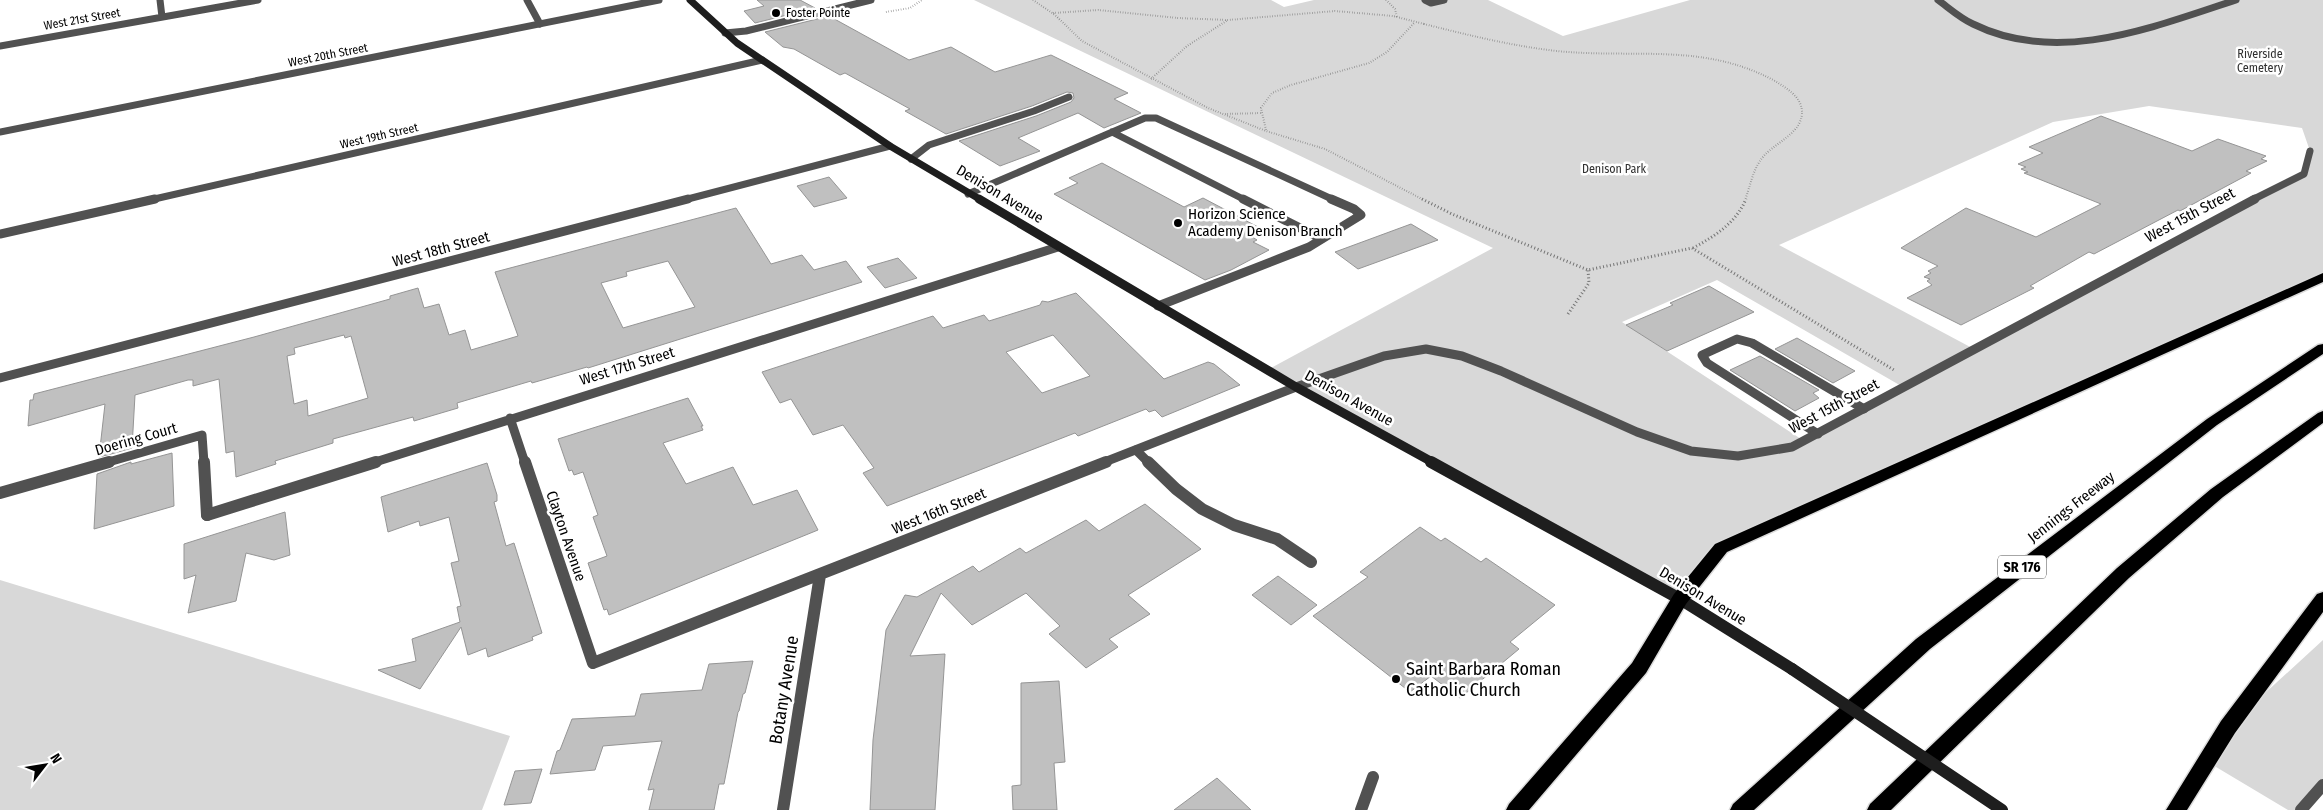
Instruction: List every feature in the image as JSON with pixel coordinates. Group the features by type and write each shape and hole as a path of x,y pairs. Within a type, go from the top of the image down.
{"highway":[{"path":"1516,810 1639,668 1680,599 1721,548 2323,277"},
{"name":"Jennings Freeway","path":"1740,810 1923,644 2212,422 2323,348"},
{"path":"1877,810 2124,573 2217,493 2323,416"},
{"path":"2176,810 2228,727 2323,599"}],"main road":[{"name":"Denison Avenue","path":"690,0 725,33 762,60 911,159 1296,387 1680,599 1792,669 2002,810"}],"street":[{"path":"160,0 162,17"},
{"name":"West 21st Street","path":"0,46 258,0"},
{"path":"527,0 540,24"},
{"name":"West 20th Street","path":"0,132 659,0"},
{"path":"1425,0 1431,3 1444,0"},
{"path":"1938,0 1972,23 1986,29 2026,41 2056,45 2115,37 2236,0"},
{"path":"725,33 746,31 871,1"},
{"name":"West 19th Street","path":"0,234 762,60"},
{"path":"911,159 929,145 1034,111 1069,97"},
{"path":"968,194 1144,118 1156,118 1354,209 1361,215 1309,247 1158,306"},
{"path":"1112,132 1322,239"},
{"name":"West 18th Street","path":"0,378 890,146"},
{"name":"West 15th Street","path":"1296,387 1384,356 1426,349 1462,356 1637,432 1691,451 1738,456 1792,447 2226,213 2304,174 2310,151"},
{"name":"West 17th Street","path":"207,515 510,418 1058,247"},
{"path":"1818,434 1707,363 1702,355 1737,339 1752,343 1864,408"},
{"name":"West 16th Street","path":"593,663 1296,387"},
{"name":"Clayton Avenue","path":"510,418 593,663"},
{"name":"Doering Court","path":"0,493 202,435 207,515"},
{"path":"1136,450 1176,489 1202,509 1234,525 1277,539 1311,562"},
{"name":"Botany Avenue","path":"783,810 820,575"},
{"path":"1361,810 1373,777"},
{"path":"2300,810 2323,785"}],"path":[{"path":"921,2 928,0"},
{"path":"1033,0 1052,13 1082,41 1151,79 1223,114 1266,131 1325,149 1452,214 1588,270 1692,248 1722,232 1735,219 1745,201 1752,173 1763,155 1794,130 1802,119 1802,107 1792,92 1758,72 1723,60 1686,54 1566,52 1534,48 1397,17 1364,12 1318,12 1228,20 1178,18 1098,10 1052,13"},
{"path":"1386,0 1395,9 1397,17"},
{"path":"1151,79 1167,61 1208,31 1228,20"},
{"path":"1266,131 1261,108 1272,93 1369,63 1387,52 1415,22"},
{"path":"1424,24 1433,22"},
{"path":"1223,114 1262,113"},
{"path":"1692,248 1781,299 1820,326 1895,370"},
{"path":"1568,314 1589,283 1588,270"}],"green space":[{"name":"Denison Park","path":"974,0 1271,0 1284,7 1314,0 1488,0 1563,36 1690,0 2323,0 2323,277 1721,548 1680,599 1267,370 1493,248","holes":["2149,106 2302,128 2310,151 2304,174 1974,349 1779,245 2053,122","1717,280 1903,387 1804,441 1622,322"]},
{"path":"0,580 510,736 482,810 0,810"},
{"path":"2323,640 2323,785 2301,810 2288,810 2206,761 2228,727"}],"building":[{"name":"Foster Pointe","path":"757,0 800,0 815,8 755,23 744,11 764,6"},
{"path":"829,16 909,60 951,47 995,72 1051,55 1128,93 1114,99 1141,113 1104,128 1078,113 1018,138 1040,151 1000,166 959,141 1036,116 1071,102 1074,98 1073,93 1067,92 1032,106 946,134 905,111 910,109 845,73 840,75 794,49 783,47 765,32"},
{"path":"2101,116 2192,151 2218,139 2266,156 2261,159 2267,161 2246,171 2251,173 2180,211 2178,210 2094,254 2089,252 2030,286 2034,288 1961,325 1907,298 1932,285 1927,281 1930,279 1924,277 1931,273 1928,271 1938,266 1901,248 1966,208 2036,237 2101,204 2024,173 2028,172 2021,169 2026,167 2018,164 2043,153 2029,147"},
{"name":"Horizon Science Academy Denison Branch","path":"1102,163 1184,207 1203,198 1258,227 1246,233 1257,240 1253,242 1269,250 1231,270 1205,280 1054,194 1078,183 1069,178"},
{"path":"829,177 847,198 814,207 797,186"},
{"path":"736,208 771,264 802,255 814,270 846,261 862,282 588,368 532,383 531,381 457,403 458,408 414,421 413,417 333,439 333,443 275,461 276,464 236,477 234,451 226,453 219,379 193,386 193,380 188,380 135,395 132,448 99,457 105,404 28,426 30,400 33,400 34,394 254,337 390,299 390,296 418,288 424,308 439,304 449,335 465,330 471,350 518,336 495,272","holes":["668,261 695,307 623,328 601,283 627,276 626,272","344,335 345,338 351,336 368,398 308,416 307,400 294,404 287,356 295,354 294,348"]},
{"path":"1411,224 1438,240 1358,269 1335,252"},
{"path":"898,258 917,278 885,288 867,267"},
{"path":"1709,286 1754,312 1667,351 1626,325 1673,305 1670,303"},
{"path":"1076,293 1164,379 1208,362 1214,364 1240,385 1162,417 1155,410 1149,412 1146,409 1078,436 1075,433 887,506 863,473 874,468 843,425 813,435 791,399 780,403 762,372 933,316 943,328 984,315 989,321 1040,305 1042,301 1048,302","holes":["1053,335 1090,376 1042,393 1006,352"]},
{"path":"1797,338 1855,371 1833,383 1775,349"},
{"path":"1760,356 1819,390 1813,393 1819,398 1795,411 1730,370"},
{"path":"688,398 703,426 701,426 703,430 663,443 686,484 733,467 753,505 797,490 818,530 609,615 607,609 604,610 588,563 607,556 593,517 598,515 583,472 574,475 572,470 569,471 558,439"},
{"path":"172,453 174,506 94,529 97,474 131,462 131,464"},
{"path":"487,463 497,495 497,501 494,502 506,546 514,543 542,633 532,637 533,640 488,657 486,648 468,655 461,627 420,689 378,670 416,661 412,639 460,622 457,607 461,606 451,563 459,561 449,517 420,526 419,521 388,532 381,497"},
{"path":"1145,504 1201,549 1128,595 1150,614 1109,639 1118,647 1086,668 1049,634 1060,626 1026,593 972,625 941,593 910,656 945,654 935,810 870,810 873,740 886,630 905,595 917,597 973,566 979,572 1020,548 1026,553 1086,520 1099,531"},
{"path":"285,512 290,555 274,560 246,553 236,601 188,613 196,575 184,579 184,544"},
{"path":"1420,527 1441,541 1445,538 1481,562 1486,558 1555,605 1510,642 1519,649 1460,698 1431,676 1410,692 1313,616 1368,577 1360,572"},
{"path":"1278,576 1317,605 1291,625 1252,595"},
{"path":"753,661 738,712 724,784 719,784 714,810 649,810 654,789 648,790 662,741 603,746 595,770 550,774 557,751 560,750 572,719 635,716 641,694 702,690 709,664"},
{"path":"1059,681 1065,762 1054,763 1057,810 1013,810 1012,786 1021,785 1021,683"},
{"path":"542,769 531,803 504,805 515,771"},
{"path":"1217,778 1251,810 1174,810"}],"place":[{"name":"Foster Pointe","path":"776,13"},
{"name":"Horizon Science Academy Denison Branch","path":"1178,223"},
{"name":"Saint Barbara Roman Catholic Church","path":"1396,679"}],"park label":[{"name":"Riverside Cemetery","path":"2260,61"}]}
